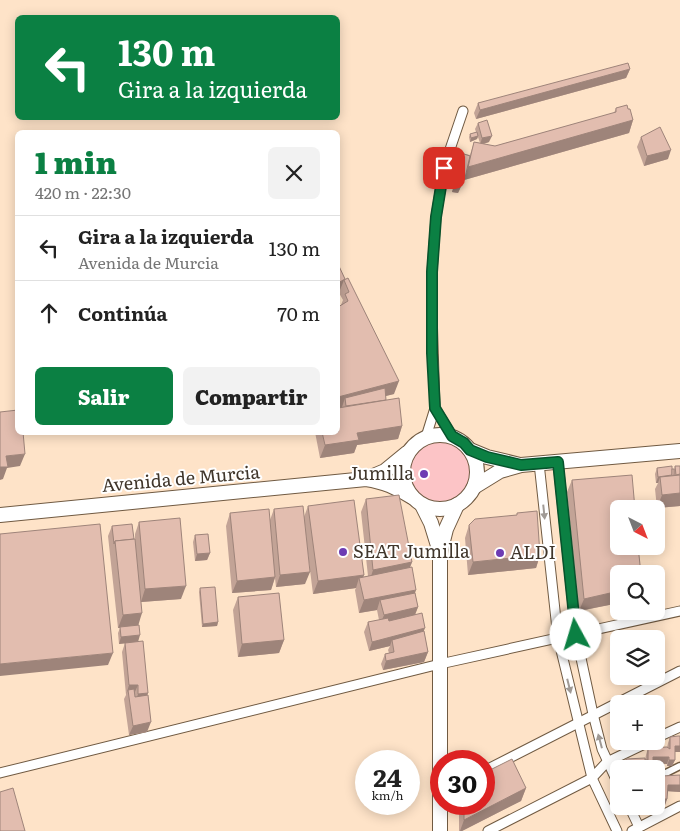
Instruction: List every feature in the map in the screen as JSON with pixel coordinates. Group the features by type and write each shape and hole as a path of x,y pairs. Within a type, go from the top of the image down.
{"main road":[{"path":"417,501 433,509 445,509 464,501 474,487 478,474 476,461 464,443 452,436 438,434 426,437 415,444 404,461 403,474 406,486 431,523 440,553"},
{"name":"Avenida de Murcia","path":"366,479 391,467 410,450"},
{"path":"470,450 487,457 521,465"},
{"path":"474,487 500,472 521,465 680,451"},
{"name":"Avenida de Murcia","path":"0,515 366,479 394,486 417,501"},
{"path":"441,750 440,553 446,529 457,505"},
{"path":"440,815 440,831"}],"street":[{"path":"426,437 435,408 432,272 436,217 444,168 463,111"},
{"path":"435,408 452,436"},
{"path":"558,462 576,635 593,714 610,768"},
{"path":"539,463 558,638 592,778 617,831"},
{"path":"0,773 440,664 680,611"},
{"path":"495,765 680,671"},
{"path":"665,734 680,727"},
{"path":"488,831 592,778 607,762 632,750"},
{"path":"665,774 680,766"},
{"path":"632,815 636,829 680,806"}],"shaded area":[{"path":"440,441 457,446 462,450 466,455 471,472 466,489 462,494 457,498 440,503 423,498 418,494 414,489 409,472 414,455 418,450 423,446"}],"building":[{"path":"628,63 630,69 480,110 478,103"},
{"path":"627,105 633,120 468,167 474,142 495,146 616,112 616,108"},
{"path":"487,120 492,136 482,138 478,123"},
{"path":"660,127 671,150 647,156 641,137"},
{"path":"477,132 478,136 471,138 470,134"},
{"path":"461,153 470,156 465,178 460,187 454,186"},
{"path":"340,268 345,279 340,282"},
{"path":"348,278 399,381 340,396 340,306 348,301 345,294 349,292 344,280"},
{"path":"385,388 386,400 346,406 345,398"},
{"path":"399,398 402,426 357,433 359,440 325,445 323,435 340,435 340,408"},
{"path":"15,410 15,435 23,435 25,454 6,456 8,467 0,467 0,412"},
{"path":"672,466 672,475 658,477 657,468"},
{"path":"675,466 680,466 680,474 676,475"},
{"path":"632,475 634,500 610,500 610,555 639,555 640,565 610,565 610,593 584,599 572,480"},
{"path":"680,475 680,493 662,495 660,477"},
{"path":"399,495 412,562 373,570 366,499"},
{"path":"354,500 364,575 318,581 308,506"},
{"path":"303,506 310,572 280,575 274,509"},
{"path":"269,509 275,577 237,581 230,513"},
{"name":"ALDI","path":"537,511 540,555 473,562 469,525 475,519"},
{"path":"180,518 186,586 145,589 139,522"},
{"path":"100,524 113,653 0,664 0,534"},
{"path":"132,524 134,539 115,541 114,544 112,526"},
{"path":"208,534 210,553 197,554 195,535"},
{"path":"135,539 142,613 123,615 115,541"},
{"path":"412,567 416,590 364,600 359,578"},
{"path":"215,587 218,622 203,624 200,588"},
{"path":"279,593 284,640 242,644 238,597"},
{"path":"415,593 418,607 384,615 380,600"},
{"path":"422,613 425,628 372,642 368,622 388,618 389,621"},
{"path":"139,625 140,635 121,637 120,627"},
{"path":"424,631 428,652 386,661 385,654 394,652 392,640"},
{"path":"143,641 148,693 138,694 138,685 129,685 125,643"},
{"path":"134,689 135,697 148,695 151,722 133,726 128,690"},
{"path":"680,736 680,746 675,746 675,760 669,760 669,757 653,757 653,760 648,760 648,750 665,750 665,747 667,747 670,749 670,737"},
{"path":"645,758 645,760 626,760 626,759"},
{"path":"512,759 526,788 495,804 495,768"},
{"path":"680,775 680,785 668,785 667,799 665,799 665,776"},
{"path":"13,788 25,831 0,831 0,792"},
{"path":"464,815 474,815 464,820"}],"place":[{"name":"Jumilla","path":"424,474"},
{"name":"SEAT Jumilla","path":"343,552"},
{"name":"ALDI","path":"500,553"}],"route":[{"path":"444,168 436,217 432,272 432,353 435,408 452,436 464,443 470,450 487,457 521,465 558,462 576,635"}]}
